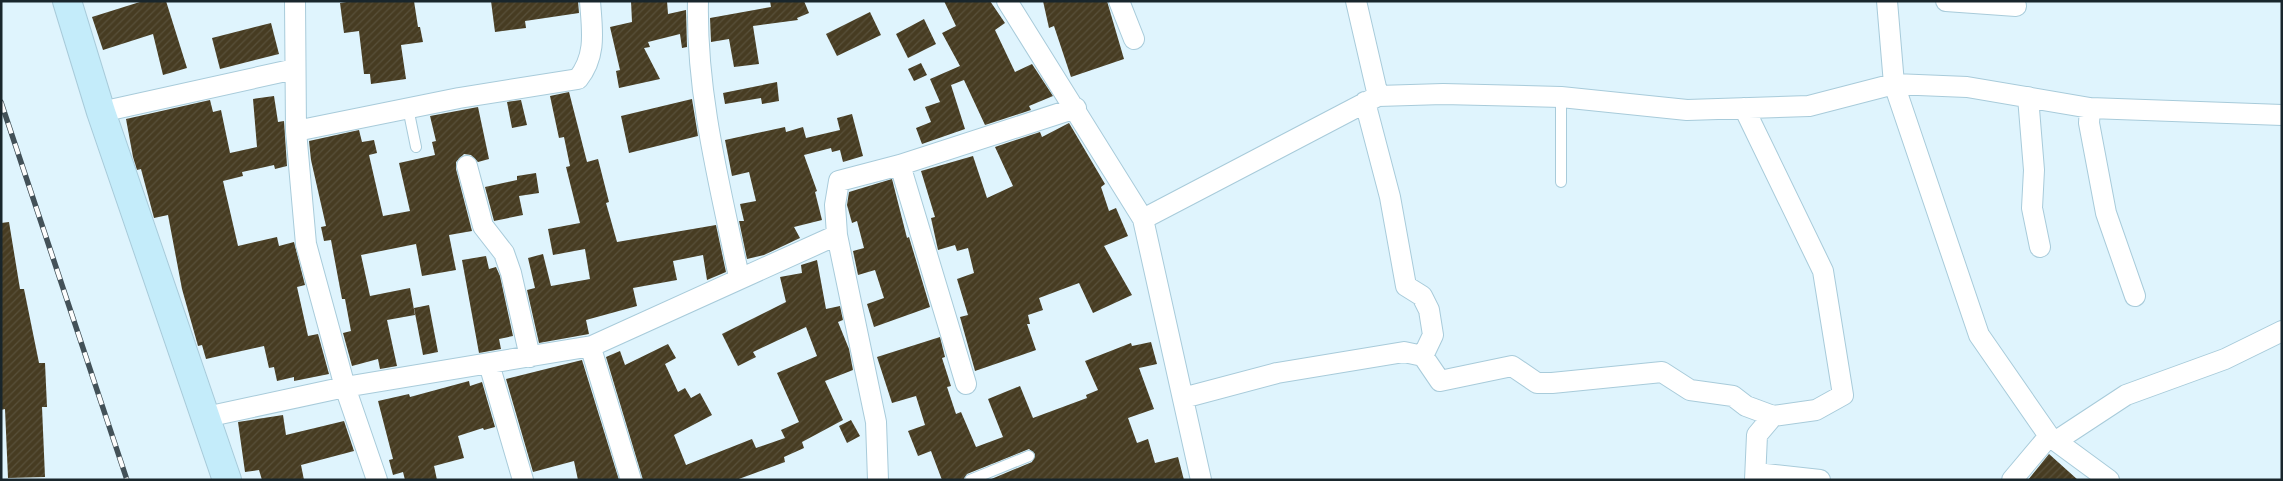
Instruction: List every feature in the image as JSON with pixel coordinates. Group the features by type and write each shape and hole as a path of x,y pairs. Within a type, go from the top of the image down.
{"street":[{"path":"67,1 101,112 226,480"},
{"path":"295,1 296,131 306,244 345,387 377,480"},
{"path":"296,131 408,108 578,79 587,67 593,47 590,1"},
{"path":"698,1 702,85 710,142 739,277"},
{"path":"1007,1 1076,108 1143,219 1201,480"},
{"path":"1120,1 1134,39"},
{"path":"1356,1 1371,99 1406,286 1422,296 1429,310 1433,335 1423,356"},
{"path":"1887,1 1894,84 1979,335 2052,438 2109,480"},
{"path":"1946,1 2016,6"},
{"path":"101,112 295,69"},
{"path":"1143,219 1371,99 1443,94 1561,97 1687,110 1810,106 1894,84 1967,87 2090,108 2282,115"},
{"path":"2028,97 2034,170 2032,208 2040,247"},
{"path":"878,480 876,422 837,235 834,205 839,181 900,164 1076,108"},
{"path":"1183,398 1277,373 1404,352 1423,356 1440,381 1512,366 1537,383 1552,384 1662,372 1690,390 1733,396 1746,406 1772,416 1816,410 1843,395 1823,271 1744,108"},
{"path":"2090,108 2089,123 2106,213 2135,296"},
{"path":"900,164 966,384"},
{"path":"467,166 483,226 504,253 511,273 530,357"},
{"path":"206,417 345,387 592,346 739,277 837,235"},
{"path":"2012,480 2052,438 2126,395 2225,359 2282,331"},
{"path":"592,346 593,355 631,480"},
{"path":"489,364 523,480"},
{"path":"1772,416 1757,435 1756,477 1820,480"}],"lane":[{"path":"1561,97 1561,182"},
{"path":"408,108 416,147"},
{"path":"970,480 1029,456"}],"building":[{"path":"143,1 166,1 187,68 163,75 153,34 103,50 92,17"},
{"path":"353,1 414,1 418,27 420,27 423,42 401,45 406,79 371,84 370,74 364,74 359,31 344,33 340,3"},
{"path":"491,1 578,1 579,13 525,21 526,28 495,32"},
{"path":"631,1 667,1 668,14 686,10 687,47 682,48 680,34 648,42 650,47 644,48 660,79 619,88 616,71 620,70 610,27 632,22"},
{"path":"770,1 804,1 809,13 797,18 798,20 753,26 759,64 734,67 729,39 711,42 710,18 771,7"},
{"path":"944,1 990,1 1005,23 995,30 1015,72 1032,64 1053,96 1029,106 1031,110 985,125 964,80 951,85 965,129 922,144 916,128 931,122 925,107 940,102 930,79 960,66 942,33 956,26"},
{"path":"1043,1 1107,1 1124,59 1071,77 1054,26 1049,28"},
{"path":"870,12 881,35 837,56 826,34"},
{"path":"924,19 936,44 908,58 896,34"},
{"path":"271,23 279,54 220,69 212,38"},
{"path":"921,63 927,75 914,81 908,69"},
{"path":"777,82 779,101 762,104 761,98 725,104 723,93"},
{"path":"569,92 587,162 598,159 609,202 606,203 617,242 716,225 726,272 707,280 703,255 673,261 677,280 633,288 637,306 586,320 589,334 539,343 527,290 535,288 528,258 543,254 551,286 590,279 585,249 553,255 548,229 580,223 566,167 570,166 564,137 559,138 550,96"},
{"path":"274,96 278,122 284,121 287,166 275,169 274,165 242,172 243,176 223,181 238,246 277,237 279,246 294,242 305,285 297,287 308,336 318,334 329,374 294,381 294,377 277,381 274,367 269,368 264,346 206,359 202,345 198,346 182,289 168,215 154,218 141,169 137,170 133,157 126,119 210,100 213,112 221,110 230,153 257,147 253,99"},
{"path":"692,99 698,136 629,153 621,116"},
{"path":"521,100 527,125 512,128 507,102"},
{"path":"478,107 489,159 478,162 471,155 464,154 456,162 456,169 472,231 449,235 456,270 422,276 416,244 361,255 370,296 410,288 415,315 387,320 397,366 380,369 378,359 352,366 343,333 351,331 345,299 342,299 331,240 324,241 321,227 326,226 311,160 309,141 359,130 362,142 374,140 377,153 369,155 383,216 410,211 399,163 435,155 432,142 436,141 430,116"},
{"path":"852,114 863,156 843,162 840,150 832,152 831,148 804,155 817,191 815,192 822,220 794,227 800,238 764,255 747,259 739,221 744,221 740,204 756,201 749,172 732,176 725,140 785,127 786,132 803,127 806,138 840,130 837,118"},
{"path":"1069,123 1105,184 1101,187 1109,211 1116,208 1128,236 1104,246 1132,295 1093,313 1079,283 1039,298 1043,310 1028,315 1030,324 1027,324 1036,350 975,371 960,317 968,315 957,279 974,273 968,248 957,251 955,245 938,250 931,218 935,217 921,171 973,156 987,198 1013,186 995,147 1040,132 1042,137"},
{"path":"536,173 539,193 519,196 523,215 494,221 485,187 517,180 517,176"},
{"path":"892,179 907,238 909,237 930,307 874,327 867,304 884,298 875,270 858,275 853,251 864,248 857,221 852,223 847,205 849,192"},
{"path":"9,222 20,289 24,289 39,363 45,363 47,407 42,407 45,477 8,478 5,409 1,410 1,223"},
{"path":"486,256 489,269 496,267 500,276 513,336 499,339 501,349 479,353 462,260"},
{"path":"817,260 826,309 840,306 843,320 838,322 849,349 853,370 825,381 843,420 802,442 804,448 784,457 785,462 736,480 643,480 606,357 620,351 625,365 668,344 676,358 665,364 678,392 685,388 691,398 700,393 712,415 674,435 686,465 752,439 756,448 785,438 781,430 799,422 777,373 817,356 806,327 753,352 756,357 738,366 722,334 786,302 780,277 802,273 801,265"},
{"path":"429,305 438,352 423,355 414,308"},
{"path":"940,337 945,357 942,358 951,386 947,387 956,414 961,412 976,447 1003,437 988,399 1020,386 1033,418 1087,398 1086,395 1098,390 1085,361 1131,343 1132,346 1151,342 1157,364 1139,368 1154,409 1128,418 1137,443 1148,439 1155,463 1178,457 1184,480 989,480 1032,462 1035,454 1029,449 967,474 963,480 942,480 931,451 918,456 908,431 925,425 916,396 892,403 877,357"},
{"path":"582,360 619,480 578,480 574,461 533,472 506,379"},
{"path":"469,381 470,386 482,382 495,427 484,430 483,428 458,436 464,458 434,466 437,480 405,480 403,472 393,475 389,460 393,459 378,401 409,394 410,397"},
{"path":"283,415 286,435 344,421 354,451 301,465 304,480 262,480 259,470 245,472 238,422"},
{"path":"851,420 860,436 847,443 839,426"},
{"path":"2049,454 2078,480 2028,480"}],"railway":[{"path":"1,102 127,480"}]}
